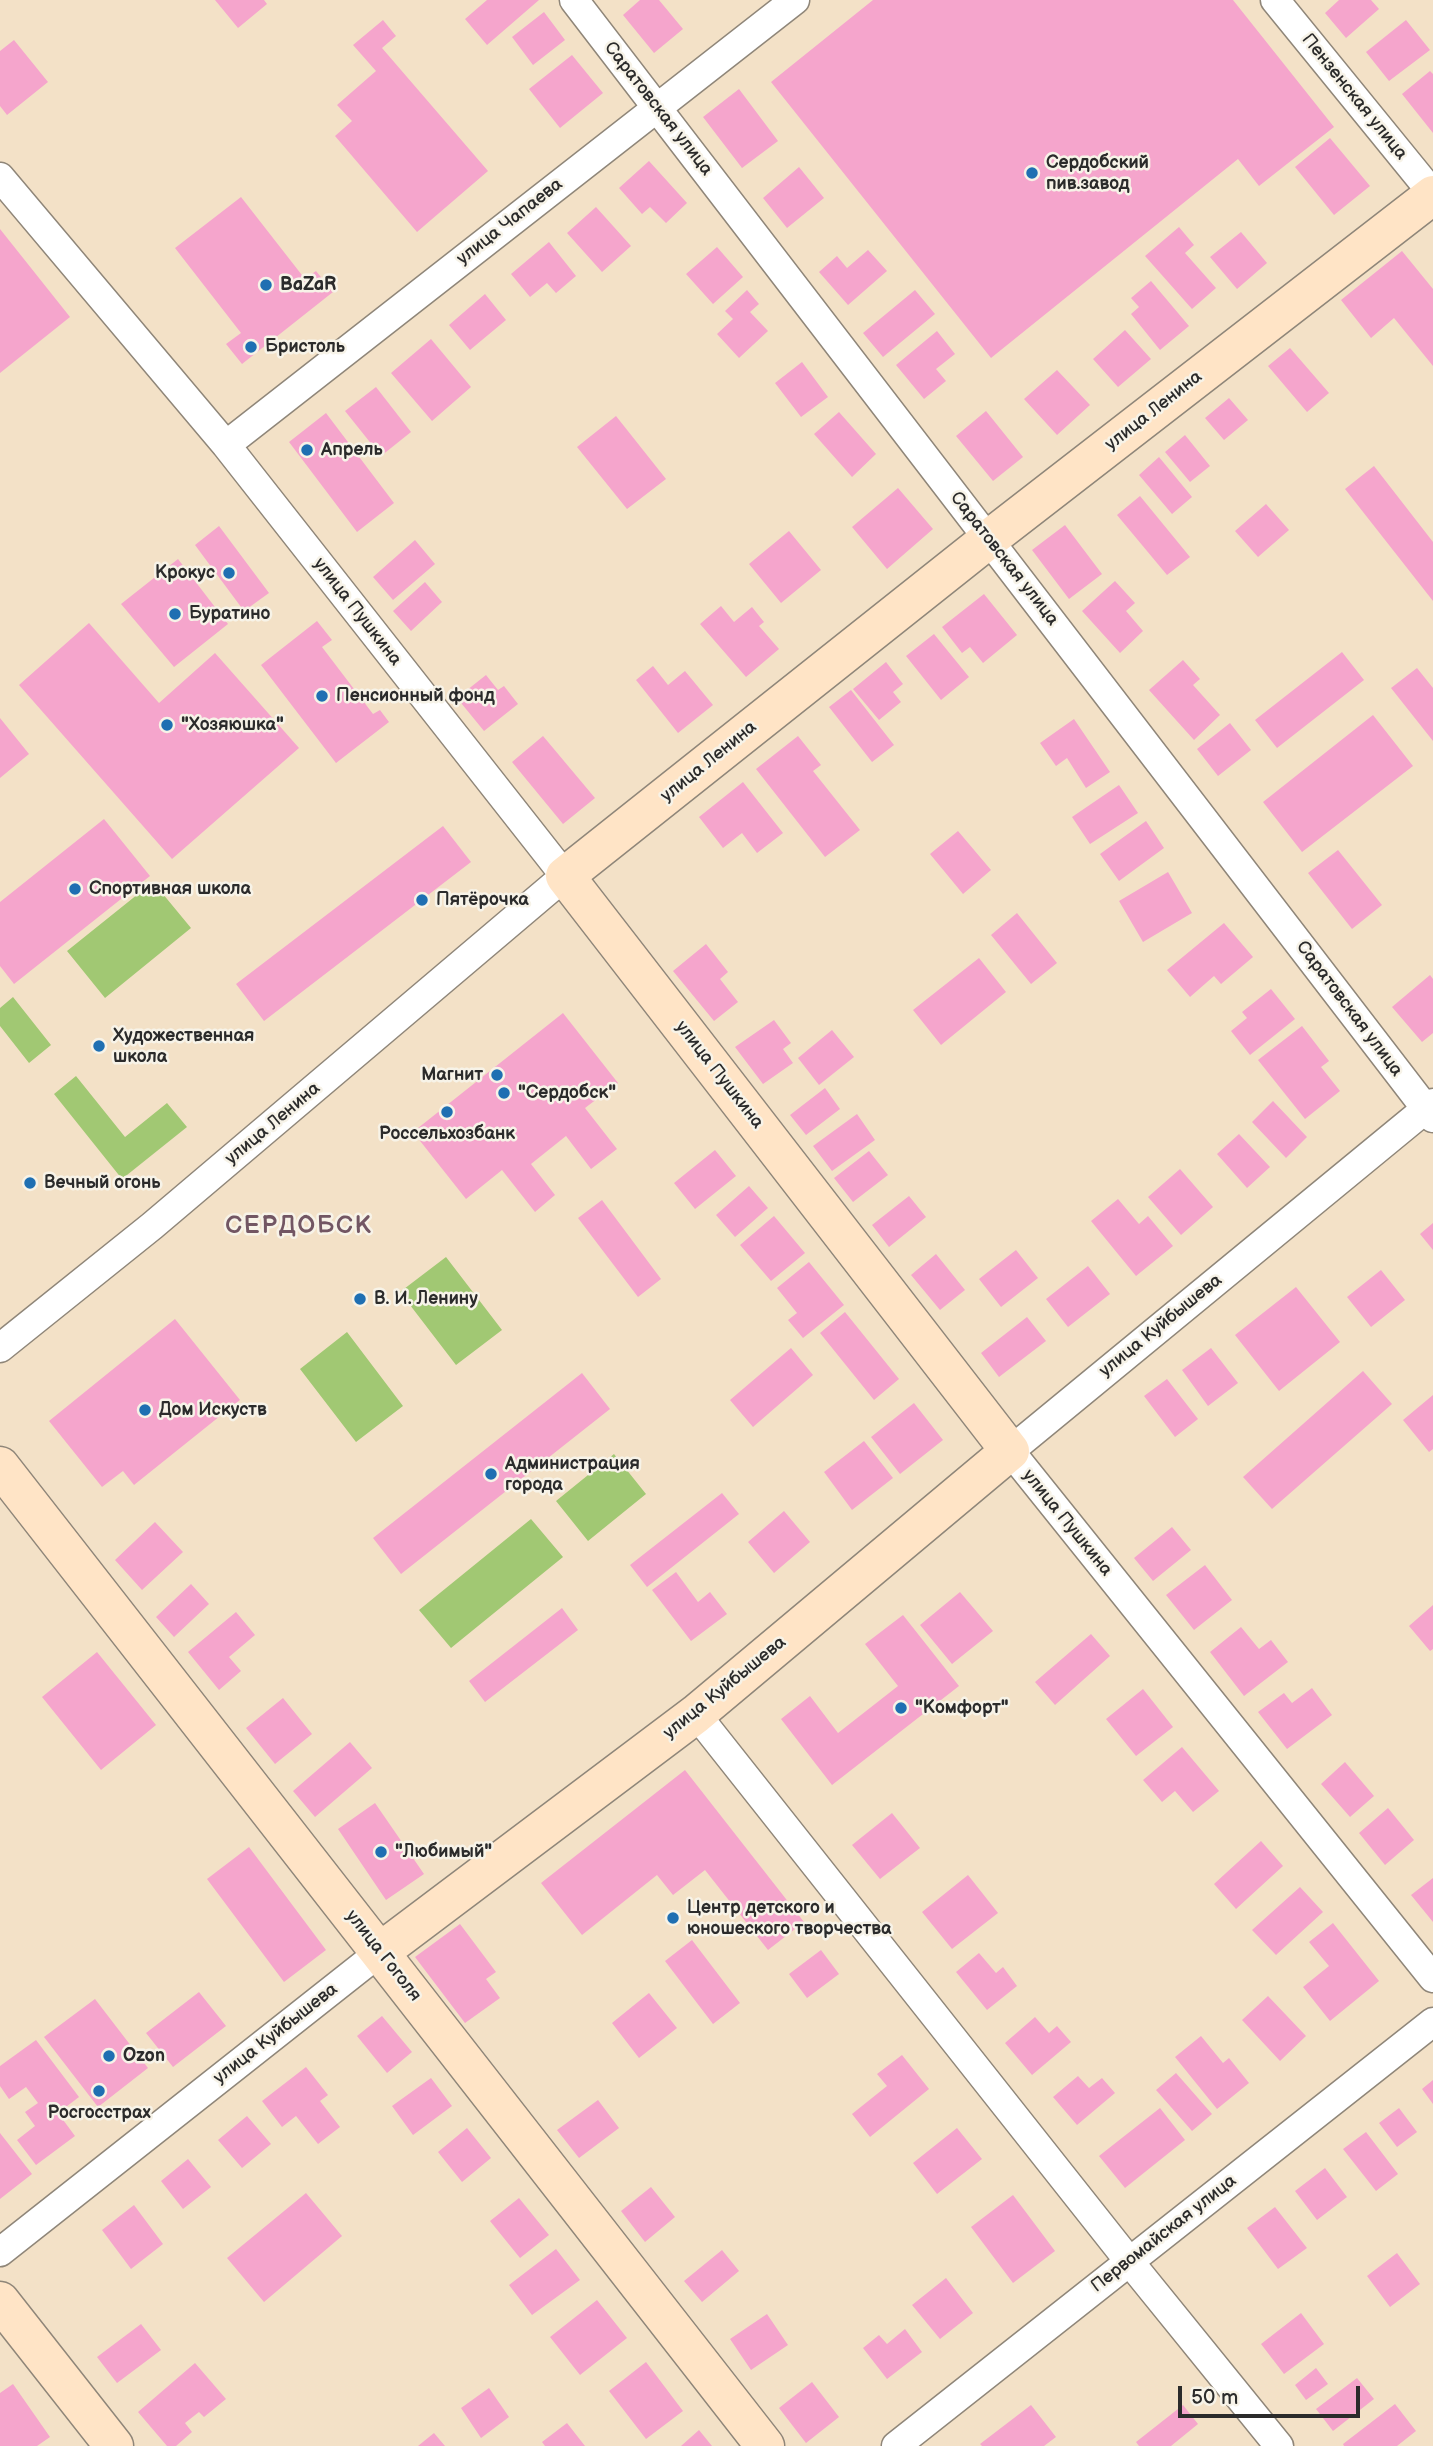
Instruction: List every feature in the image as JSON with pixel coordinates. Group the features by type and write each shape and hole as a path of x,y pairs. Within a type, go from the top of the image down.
{"street":[{"name":"Саратовская улица","path":"574,0 1431,1110"},
{"name":"улица Чапаева","path":"226,445 795,0"},
{"name":"Пензенская улица","path":"1275,0 1433,194"},
{"name":"улица Пушкина","path":"0,177 226,445 565,876 1010,1451 1433,1978"},
{"name":"улица Ленина","path":"0,1348 152,1226 565,876 989,539 1433,194"},
{"name":"улица Куйбышева","path":"0,2252 380,1952 696,1713 1010,1451 1431,1110"},
{"name":"улица Гоголя","path":"0,1466 765,2446"},
{"path":"696,1713 1129,2261 1279,2446"},
{"name":"Первомайская улица","path":"896,2446 1433,2022"},
{"path":"0,2301 114,2446"}],"green space":[{"path":"153,882 191,928 105,998 67,951"},
{"path":"13,997 51,1045 29,1063 0,1026 0,1008"},
{"path":"76,1076 125,1137 167,1103 187,1127 122,1179 54,1094"},
{"path":"446,1257 502,1330 456,1365 400,1292"},
{"path":"347,1332 403,1406 356,1442 300,1369"},
{"path":"614,1454 646,1494 588,1541 556,1501"},
{"path":"531,1519 563,1557 451,1648 419,1610"}],"building":[{"path":"215,0 264,0 267,4 238,28"},
{"path":"487,0 539,0 487,45 465,19"},
{"path":"640,0 659,0 683,29 654,53 623,15"},
{"name":"Сердобский пив.завод","path":"873,0 1233,0 1334,127 1259,186 1238,159 991,358 771,82"},
{"path":"1339,0 1371,0 1379,9 1346,38 1325,13"},
{"path":"544,12 565,40 533,65 512,37"},
{"path":"383,20 396,36 382,48 488,171 417,232 335,136 352,121 337,105 376,71 353,45"},
{"path":"1406,20 1430,50 1389,81 1366,52"},
{"path":"14,40 48,82 7,115 0,106 0,51"},
{"path":"572,55 603,93 560,128 529,89"},
{"path":"1430,71 1433,74 1433,133 1402,94"},
{"path":"739,89 778,141 742,168 703,117"},
{"path":"1330,138 1370,186 1334,215 1295,167"},
{"path":"649,161 687,203 666,223 650,207 642,214 619,188"},
{"path":"799,167 824,198 787,228 763,198"},
{"name":"BaZaR","path":"241,197 305,279 316,271 333,292 242,364 226,344 241,333 175,248"},
{"path":"596,207 631,246 602,272 567,233"},
{"path":"1179,227 1194,245 1185,253 1216,288 1192,309 1145,256"},
{"path":"0,229 70,317 0,373"},
{"path":"1241,232 1267,263 1237,289 1210,257"},
{"path":"549,242 576,276 556,293 547,283 530,297 511,274"},
{"path":"717,247 743,277 713,304 686,274"},
{"path":"868,250 887,271 848,305 819,272 837,256 847,268"},
{"path":"1402,251 1433,289 1433,366 1394,318 1371,338 1341,300"},
{"path":"1151,281 1189,326 1160,350 1131,314 1139,307 1131,298"},
{"path":"747,290 759,304 750,312 768,331 739,358 717,334 733,319 725,311"},
{"path":"915,290 935,314 883,357 863,333"},
{"path":"485,294 506,320 470,350 449,325"},
{"path":"1125,330 1151,359 1118,387 1093,359"},
{"path":"937,331 955,354 936,369 946,381 924,399 896,365"},
{"path":"431,339 471,387 432,421 391,373"},
{"path":"1290,348 1329,393 1307,412 1268,366"},
{"path":"802,362 828,397 801,417 775,383"},
{"path":"1057,370 1090,405 1057,435 1024,399"},
{"path":"376,387 411,432 381,456 345,411"},
{"path":"1229,398 1248,420 1224,440 1205,418"},
{"path":"986,411 1023,457 993,481 956,436"},
{"path":"839,412 876,454 852,477 814,434"},
{"path":"326,413 394,503 357,532 289,442"},
{"path":"616,416 666,479 627,509 577,447"},
{"path":"1185,435 1210,466 1190,482 1165,452"},
{"path":"1159,457 1192,497 1172,514 1139,475"},
{"path":"1374,466 1433,542 1433,601 1345,489"},
{"path":"898,488 933,529 887,569 852,527"},
{"path":"1140,496 1190,557 1167,575 1117,515"},
{"path":"1266,504 1289,530 1258,557 1235,531"},
{"path":"1065,525 1102,574 1069,599 1032,550"},
{"path":"219,526 269,593 244,611 195,545"},
{"path":"789,531 821,570 781,603 749,564"},
{"path":"415,540 435,564 393,600 373,577"},
{"name":"Буратино","path":"178,559 228,624 174,667 121,604"},
{"path":"1115,581 1135,603 1126,611 1143,631 1120,653 1082,611"},
{"path":"425,582 442,602 411,631 393,611"},
{"path":"984,594 1017,635 983,663 970,647 962,653 942,627"},
{"path":"721,606 734,622 752,607 764,622 759,626 779,649 746,677 700,624"},
{"name":"Пенсионный фонд","path":"317,621 332,640 322,647 373,714 380,710 389,722 336,763 261,665"},
{"name":"\"Хозяюшка\"","path":"89,623 159,703 215,653 299,748 172,859 19,685"},
{"path":"934,634 969,677 941,700 906,656"},
{"path":"1342,652 1364,680 1277,748 1255,720"},
{"path":"1183,660 1200,679 1193,685 1220,715 1194,740 1149,690"},
{"path":"886,662 903,684 893,692 901,702 879,720 853,689"},
{"path":"653,666 668,685 685,671 713,705 678,733 636,680"},
{"path":"1417,668 1433,688 1433,741 1391,688"},
{"path":"486,675 498,690 504,686 518,704 484,731 457,698"},
{"path":"851,690 894,745 872,762 829,707"},
{"path":"1373,715 1413,766 1302,852 1263,802"},
{"path":"0,718 29,754 0,778"},
{"path":"1074,719 1110,772 1086,788 1067,758 1056,766 1040,743"},
{"path":"1230,723 1251,750 1218,776 1197,749"},
{"path":"543,736 595,798 563,824 512,762"},
{"path":"798,736 821,765 813,771 860,830 825,857 756,769"},
{"path":"743,782 783,833 757,853 742,833 723,848 699,817"},
{"path":"1119,785 1138,813 1090,844 1072,817"},
{"name":"Спортивная школа","path":"104,819 150,876 14,984 0,966 0,902"},
{"path":"1146,821 1164,848 1119,881 1100,854"},
{"path":"443,826 471,862 264,1021 236,984"},
{"path":"958,831 991,870 963,894 930,854"},
{"path":"1338,850 1382,905 1352,929 1308,873"},
{"path":"1168,872 1192,913 1143,942 1119,901"},
{"path":"1017,913 1057,963 1031,984 991,935"},
{"path":"1224,923 1253,957 1221,984 1214,976 1190,997 1167,970"},
{"path":"706,944 728,972 720,979 738,1002 714,1021 673,971"},
{"path":"979,958 1006,992 941,1045 913,1010"},
{"path":"1430,975 1433,979 1433,1033 1422,1042 1392,1007"},
{"path":"1271,989 1295,1019 1250,1055 1231,1031 1247,1018 1242,1012"},
{"path":"563,1013 618,1083 585,1108 617,1149 591,1169 566,1136 531,1164 555,1195 535,1212 502,1170 466,1199 413,1132"},
{"path":"774,1020 791,1043 783,1049 793,1063 763,1084 735,1047"},
{"path":"1302,1026 1329,1061 1321,1067 1340,1091 1305,1119 1258,1060"},
{"path":"832,1030 854,1057 819,1085 798,1058"},
{"path":"825,1088 840,1109 806,1135 790,1115"},
{"path":"1273,1101 1307,1137 1286,1158 1252,1122"},
{"path":"857,1114 875,1140 832,1171 813,1146"},
{"path":"1239,1134 1270,1167 1247,1188 1217,1154"},
{"path":"715,1150 736,1176 695,1209 674,1183"},
{"path":"869,1151 888,1175 853,1202 834,1178"},
{"path":"1180,1169 1213,1207 1181,1235 1148,1197"},
{"path":"749,1186 768,1208 735,1237 716,1215"},
{"path":"909,1196 926,1217 889,1247 872,1225"},
{"path":"1118,1199 1139,1224 1148,1216 1173,1246 1136,1276 1091,1221"},
{"path":"602,1200 661,1279 638,1297 578,1218"},
{"path":"774,1216 805,1253 771,1281 740,1245"},
{"path":"1433,1223 1433,1250 1420,1234"},
{"path":"1016,1250 1038,1278 1001,1307 979,1279"},
{"path":"936,1254 965,1290 940,1310 911,1275"},
{"path":"809,1262 844,1305 803,1338 788,1320 797,1313 777,1288"},
{"path":"1088,1266 1110,1294 1068,1327 1046,1299"},
{"path":"1381,1270 1405,1300 1371,1327 1347,1297"},
{"path":"1296,1287 1340,1342 1279,1391 1235,1335"},
{"path":"845,1312 899,1379 874,1400 820,1333"},
{"path":"1027,1317 1046,1341 999,1377 981,1353"},
{"name":"Дом Искуств","path":"175,1319 240,1400 134,1485 123,1471 102,1487 49,1421"},
{"path":"791,1348 813,1375 753,1427 730,1400"},
{"path":"1211,1348 1238,1383 1208,1406 1182,1370"},
{"path":"1363,1371 1392,1404 1272,1509 1243,1477"},
{"name":"Администрация города","path":"582,1373 610,1409 401,1574 373,1538"},
{"path":"1167,1379 1198,1419 1175,1437 1144,1396"},
{"path":"1433,1395 1433,1449 1429,1452 1403,1420"},
{"path":"914,1403 943,1440 900,1474 871,1437"},
{"path":"864,1441 893,1478 852,1510 824,1472"},
{"path":"722,1493 739,1514 647,1587 630,1565"},
{"path":"784,1511 810,1542 774,1573 748,1542"},
{"path":"155,1522 183,1552 142,1590 115,1560"},
{"path":"1172,1527 1191,1550 1153,1581 1134,1558"},
{"path":"1205,1565 1232,1600 1194,1630 1166,1595"},
{"path":"676,1572 698,1602 710,1592 727,1614 691,1641 652,1590"},
{"path":"191,1584 209,1604 174,1637 156,1617"},
{"path":"960,1592 993,1631 952,1664 920,1625"},
{"path":"1433,1605 1433,1649 1430,1651 1409,1626"},
{"path":"562,1608 578,1630 485,1702 469,1681"},
{"path":"236,1612 255,1635 229,1657 241,1671 219,1690 188,1652"},
{"name":"\"Комфорт\"","path":"903,1615 959,1686 832,1785 781,1719 810,1696 838,1733 898,1686 865,1644"},
{"path":"1241,1627 1259,1649 1271,1640 1288,1662 1244,1696 1210,1652"},
{"path":"1091,1634 1110,1656 1055,1705 1035,1682"},
{"path":"97,1652 156,1725 101,1770 42,1697"},
{"path":"1312,1688 1332,1715 1287,1749 1258,1712 1284,1693 1292,1703"},
{"path":"1143,1689 1173,1727 1136,1756 1106,1719"},
{"path":"283,1698 312,1734 275,1764 246,1728"},
{"path":"350,1742 372,1768 315,1817 293,1791"},
{"path":"1182,1747 1219,1791 1193,1812 1175,1791 1162,1802 1143,1780"},
{"path":"1345,1762 1374,1796 1350,1817 1321,1784"},
{"path":"685,1770 804,1922 768,1950 705,1870 673,1895 657,1875 582,1935 541,1883"},
{"name":"\"Любимый\"","path":"375,1803 424,1874 386,1900 338,1829"},
{"path":"1388,1808 1414,1840 1385,1865 1359,1833"},
{"path":"892,1813 920,1848 880,1879 852,1845"},
{"path":"1261,1841 1283,1866 1236,1909 1214,1884"},
{"path":"249,1847 326,1950 284,1982 207,1879"},
{"path":"968,1875 998,1913 952,1949 922,1912"},
{"path":"1433,1878 1433,1922 1411,1895"},
{"path":"1300,1887 1323,1912 1276,1955 1252,1930"},
{"path":"1333,1923 1379,1981 1330,2021 1303,1987 1329,1966 1309,1942"},
{"path":"460,1924 496,1972 486,1979 500,1998 465,2023 415,1957"},
{"path":"692,1940 740,2003 713,2024 665,1961"},
{"path":"821,1950 839,1974 807,1998 789,1974"},
{"path":"979,1953 996,1973 1003,1967 1017,1986 987,2010 956,1972"},
{"path":"199,1992 226,2026 173,2067 146,2033"},
{"path":"649,1993 677,2028 639,2058 612,2023"},
{"path":"1268,1996 1306,2036 1280,2061 1242,2020"},
{"path":"95,1999 148,2068 98,2107 44,2037"},
{"path":"382,2016 412,2052 387,2073 357,2036"},
{"path":"1035,2017 1049,2033 1057,2026 1071,2042 1032,2075 1005,2043"},
{"path":"1201,2036 1223,2063 1229,2058 1249,2083 1217,2109 1175,2057"},
{"path":"36,2040 79,2097 58,2113 75,2136 36,2165 17,2140 35,2126 25,2112 38,2103 26,2087 9,2099 0,2086 0,2066"},
{"path":"902,2055 929,2089 870,2137 852,2114 887,2086 877,2074"},
{"path":"306,2067 328,2095 320,2101 340,2127 318,2144 296,2116 282,2127 262,2101"},
{"path":"1176,2073 1212,2114 1192,2131 1156,2090"},
{"path":"1078,2076 1089,2088 1102,2078 1115,2093 1077,2125 1053,2097"},
{"path":"431,2078 452,2106 413,2135 392,2106"},
{"path":"1433,2080 1433,2104 1422,2089"},
{"path":"598,2100 619,2128 579,2158 557,2130"},
{"path":"1160,2108 1185,2140 1125,2188 1099,2156"},
{"path":"1399,2108 1417,2132 1397,2147 1379,2123"},
{"path":"247,2116 271,2144 242,2168 218,2140"},
{"path":"467,2128 491,2158 462,2182 438,2152"},
{"path":"957,2128 982,2159 937,2194 913,2163"},
{"path":"1366,2132 1398,2174 1376,2191 1343,2149"},
{"path":"0,2133 32,2174 0,2199"},
{"path":"188,2159 211,2187 183,2209 161,2181"},
{"path":"1325,2168 1347,2197 1317,2220 1295,2191"},
{"path":"651,2187 675,2217 645,2242 621,2211"},
{"path":"306,2193 342,2236 264,2302 227,2258"},
{"path":"1013,2195 1055,2251 1013,2283 971,2227"},
{"path":"519,2198 549,2235 520,2258 490,2221"},
{"path":"134,2205 163,2244 131,2269 102,2230"},
{"path":"1275,2207 1307,2248 1278,2269 1247,2228"},
{"path":"556,2249 580,2280 532,2315 509,2285"},
{"path":"722,2250 739,2271 702,2302 684,2281"},
{"path":"1397,2253 1420,2284 1390,2307 1367,2276"},
{"path":"946,2278 973,2313 940,2339 912,2305"},
{"path":"597,2300 627,2338 580,2375 550,2337"},
{"path":"1301,2313 1324,2344 1284,2374 1261,2344"},
{"path":"767,2314 788,2345 751,2370 730,2339"},
{"path":"141,2324 161,2350 117,2383 97,2357"},
{"path":"905,2329 922,2352 887,2379 863,2348 879,2335 887,2344"},
{"path":"646,2362 683,2411 646,2439 609,2391"},
{"path":"195,2363 226,2399 204,2417 199,2412 185,2423 192,2432 176,2446 167,2446 138,2412"},
{"path":"1316,2368 1328,2384 1306,2400 1295,2385"},
{"path":"1357,2378 1374,2399 1333,2431 1316,2409"},
{"path":"812,2382 839,2417 806,2443 779,2408"},
{"path":"13,2384 50,2437 37,2446 0,2446 0,2393"},
{"path":"489,2388 509,2417 481,2438 461,2408"},
{"path":"1395,2404 1416,2431 1397,2446 1344,2446 1343,2444"},
{"path":"1031,2405 1056,2437 1044,2446 980,2444"},
{"path":"1183,2405 1198,2424 1171,2446 1139,2446 1136,2442"},
{"path":"567,2423 585,2446 545,2446 542,2442"},
{"path":"699,2430 712,2446 681,2446"},
{"path":"434,2433 445,2446 418,2446"}],"place":[{"name":"Сердобский пив.завод","path":"1032,173"},
{"name":"BaZaR","path":"266,285"},
{"name":"Бристоль","path":"251,347"},
{"name":"Апрель","path":"307,450"},
{"name":"Крокус","path":"229,573"},
{"name":"Буратино","path":"175,614"},
{"name":"Пенсионный фонд","path":"322,696"},
{"name":"\"Хозяюшка\"","path":"167,725"},
{"name":"Спортивная школа","path":"75,889"},
{"name":"Пятёрочка","path":"422,900"},
{"name":"Художественная школа","path":"99,1046"},
{"name":"Магнит","path":"497,1075"},
{"name":"\"Сердобск\"","path":"504,1093"},
{"name":"Россельхозбанк","path":"447,1112"},
{"name":"Вечный огонь","path":"30,1183"},
{"name":"В. И. Ленину","path":"360,1299"},
{"name":"Дом Искуств","path":"145,1410"},
{"name":"Администрация города","path":"491,1474"},
{"name":"\"Комфорт\"","path":"901,1708"},
{"name":"\"Любимый\"","path":"381,1852"},
{"name":"Центр детского и юношеского творчества","path":"673,1918"},
{"name":"Ozon","path":"109,2056"},
{"name":"Росгосстрах","path":"99,2091"}],"district":[{"name":"СЕРДОБСК","path":"299,1227"}]}
